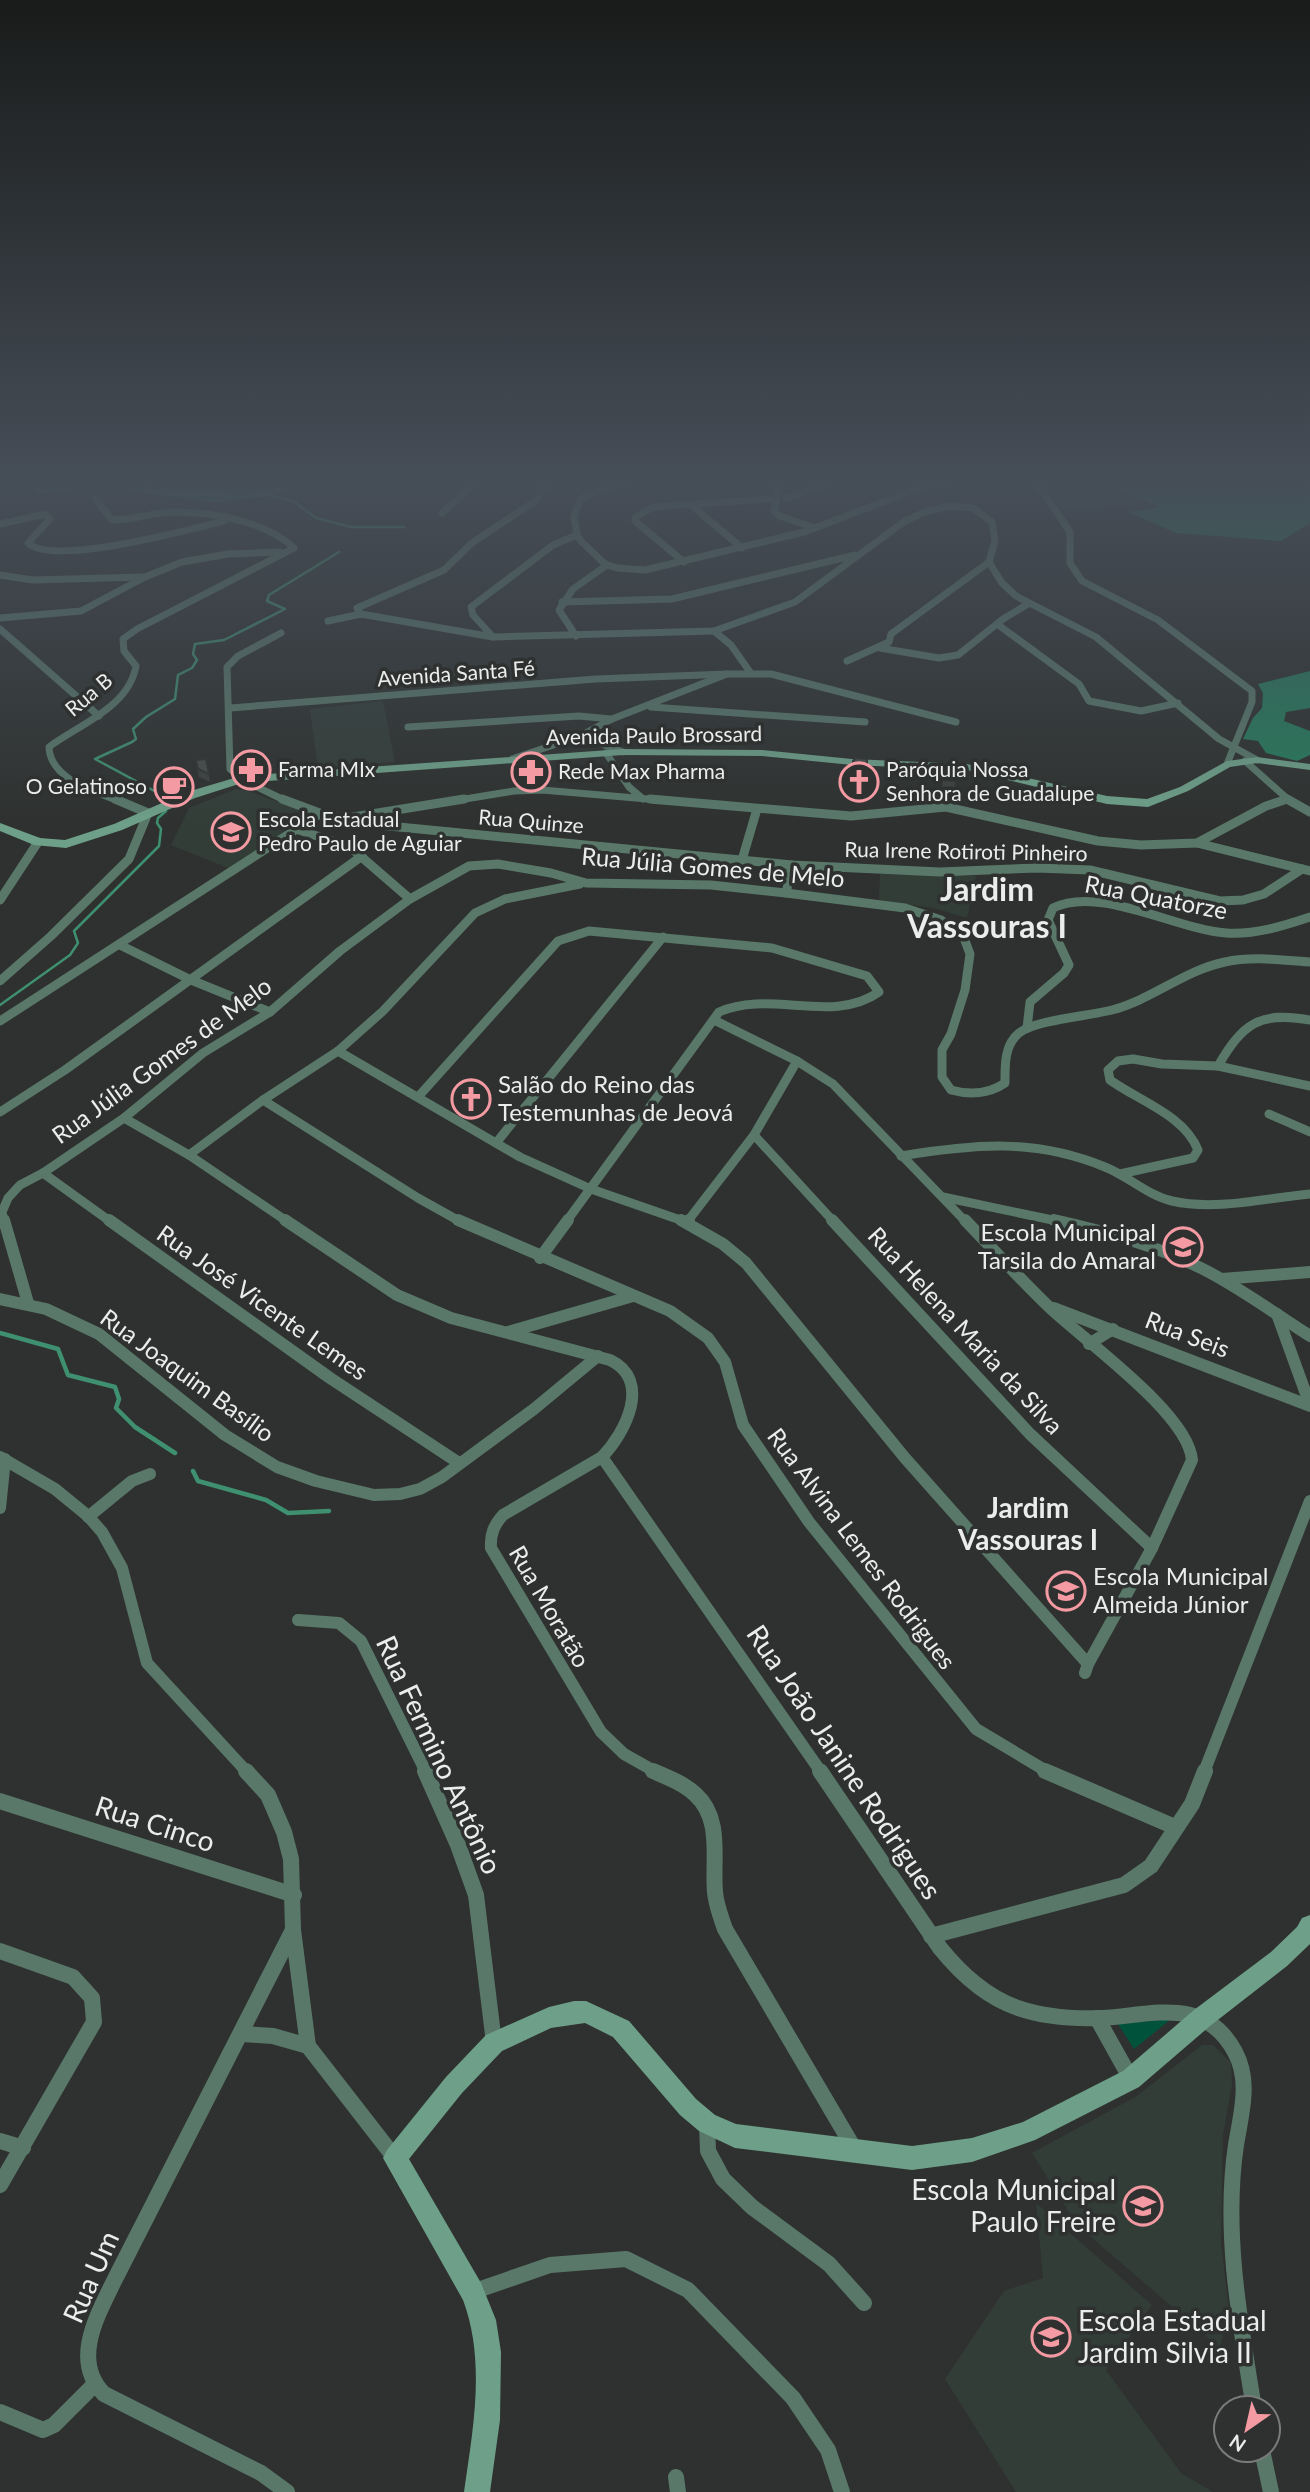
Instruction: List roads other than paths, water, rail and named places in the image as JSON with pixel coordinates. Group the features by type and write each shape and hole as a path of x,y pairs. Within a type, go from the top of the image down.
{"main road":[{"name":"Avenida Paulo Brossard","path":"0,827 38,842 66,844 118,827 191,795 241,780 512,758 623,752 762,753 852,762 967,767 1129,803 1148,803 1168,797 1227,764 1251,760 1310,767"},
{"path":"477,2492 487,2420 488,2352 483,2320 472,2292 395,2158 454,2085 495,2043 549,2018 586,2012 621,2029 688,2108 707,2123 735,2136 912,2158 972,2150 1027,2132 1131,2079 1202,2018 1279,1959 1305,1934 1310,1925"}],"street":[{"path":"0,618 81,611 112,594"},
{"name":"Rua B","path":"148,813 55,768 48,756 49,747 99,716 134,679 136,666 122,645 123,639 204,594"},
{"path":"361,614 357,608 392,594"},
{"path":"488,594 471,607 473,615 494,638"},
{"path":"569,594 559,610 576,636"},
{"path":"562,602 672,599 692,594"},
{"path":"328,621 361,614 494,638 714,631 795,602 806,594"},
{"path":"847,661 889,642 891,634 945,594"},
{"path":"1016,594 1028,604 1096,637 1219,739 1251,760 1287,799 1310,812"},
{"path":"1108,594 1158,620 1252,691 1252,702 1227,764"},
{"path":"874,648 894,648 925,657 949,658 958,655 1028,604"},
{"path":"997,624 1079,684 1089,701 1127,711 1141,711 1178,703"},
{"path":"0,629 99,716"},
{"path":"714,631 732,645 751,673"},
{"path":"241,780 230,769 230,708 225,673 237,656 281,633"},
{"name":"Avenida Santa Fé","path":"230,708 596,679 751,673 771,674 956,722"},
{"path":"512,758 580,736 612,719 727,674"},
{"path":"648,706 865,722"},
{"path":"408,727 579,716 612,719"},
{"path":"580,736 623,752"},
{"path":"606,753 629,787 643,799"},
{"name":"Rua Quinze","path":"241,780 320,814 378,825 742,860"},
{"path":"617,797 629,787"},
{"path":"351,818 542,790 851,817 946,807 1109,842 1142,845 1197,843 1306,870"},
{"path":"1197,843 1266,806 1287,799"},
{"path":"742,860 757,809"},
{"path":"378,825 394,810"},
{"path":"0,981 51,936 129,859 148,813"},
{"path":"0,1021 320,814"},
{"path":"296,830 335,841 362,856 410,899"},
{"path":"0,900 38,842"},
{"path":"0,1112 362,856"},
{"name":"Rua Irene Rotiroti Pinheiro","path":"742,860 940,872 1090,870 1220,901 1237,902 1253,899 1281,887 1306,870"},
{"name":"Rua Júlia Gomes de Melo","path":"28,1303 2,1212 8,1198 20,1185 43,1173 124,1118 203,1053 270,1012 340,951 410,899 458,870 480,864 498,864 586,883 711,885 905,908 941,920 964,939 970,954 968,978 951,1034 942,1050 942,1077 951,1090 967,1094 1002,1086 1006,1051 1015,1034 1027,1028"},
{"path":"786,893 792,865"},
{"path":"189,1155 263,1100 338,1051 383,1011 475,913 489,904 518,895 586,883"},
{"name":"Rua Quatorze","path":"1027,1028 1030,1002 1069,965 1048,920 1053,909 1063,903 1088,900 1170,922 1234,933 1269,929 1310,917"},
{"path":"418,1097 558,941 589,931 772,948 867,976 879,992 872,1000 855,1005 756,1003 724,1009 540,1258"},
{"path":"496,1143 663,937"},
{"path":"120,945 270,1012"},
{"path":"1027,1028 1113,1010 1145,999 1204,969 1225,962 1269,959 1310,962"},
{"path":"1218,1066 1227,1049 1245,1029 1261,1017 1287,1015 1310,1020"},
{"path":"338,1051 496,1143 591,1189 687,1222 723,1244 746,1264 905,1458 1086,1668 1152,1548 1192,1460 1191,1447 1178,1426 1150,1395 1048,1306 833,1084 797,1062 714,1020"},
{"path":"1120,1174 1193,1158 1198,1150 1197,1142 1181,1126 1110,1080 1108,1070 1118,1061 1133,1059 1162,1064 1218,1066 1310,1086"},
{"path":"687,1222 754,1135 797,1062"},
{"name":"Rua Alvina Lemes Rodrigues","path":"263,1100 418,1198 468,1226 670,1311 696,1327 708,1338 725,1362 743,1425 763,1458 809,1522 976,1729 1004,1749 1175,1827"},
{"path":"1269,1114 1310,1132"},
{"path":"124,1118 189,1155 397,1295 451,1318 598,1356 623,1367 631,1376 634,1387 629,1408 616,1439 603,1458"},
{"name":"Rua Helena Maria da Silva","path":"754,1135 1030,1434 1152,1548"},
{"path":"901,1156 978,1143 1018,1143 1068,1154 1120,1174 1156,1195 1181,1203 1310,1194"},
{"name":"Rua José Vicente Lemes","path":"43,1173 330,1378 459,1464"},
{"path":"943,1196 1119,1238 1185,1260 1222,1279 1310,1336"},
{"path":"1222,1279 1310,1272"},
{"path":"508,1332 633,1296"},
{"name":"Rua Joaquim Basílio","path":"0,1299 28,1303 99,1334 225,1435 277,1467 316,1481 374,1495 400,1494 420,1489 534,1409 598,1356"},
{"name":"Rua Seis","path":"1048,1306 1310,1405"},
{"path":"1277,1314 1310,1405"},
{"path":"1089,1344 1113,1329"},
{"path":"0,1508 2,1458 49,1485 88,1517 107,1538 123,1569 137,1640 147,1663 268,1795 284,1832 294,1895 293,1930 308,2046 395,2158"},
{"name":"Rua João Janine Rodrigues","path":"603,1458 769,1695 947,1960 985,1993 1021,2009 1097,2018 1163,2013 1202,2018"},
{"name":"Rua Moratão","path":"603,1458 539,1492 503,1515 493,1527 490,1536 491,1548 601,1732 614,1747 634,1761 672,1779 701,1799 710,1815 715,1835 714,1874 717,1904 733,1942 855,2150"},
{"path":"88,1517 132,1481 150,1474"},
{"path":"931,1936 1124,1885 1151,1866 1192,1804 1310,1502"},
{"name":"Rua Fermino Antônio","path":"298,1620 317,1623 339,1621 356,1635 428,1776 476,1895 495,2043"},
{"name":"Rua Cinco","path":"0,1801 294,1895"},
{"name":"Rua Um","path":"94,2385 87,2356 93,2329 293,1930"},
{"path":"0,1951 73,1977 92,1998 94,2022 0,2185"},
{"path":"1097,2018 1131,2079"},
{"path":"1202,2018 1232,2048 1243,2071 1234,2159 1232,2216 1243,2335 1252,2394"},
{"path":"243,2034 273,2036 308,2046"},
{"path":"707,2123 708,2151 723,2179 752,2207 829,2264 864,2303"},
{"path":"0,2141 23,2148"},
{"path":"472,2292 550,2265 626,2259 688,2290 793,2398 828,2450 842,2492"},
{"path":"0,2412 43,2430 54,2426 94,2385 104,2394 261,2473 287,2492"},
{"path":"1265,2464 1271,2492"}],"waterway":[{"path":"160,794 95,759 132,742 136,739 133,729 146,717 175,699 178,675 192,668 197,660 193,654 195,644 224,640 285,609 267,601 270,594"},
{"path":"0,1005 70,955 78,943 74,931 159,846 161,829 157,823 158,818 166,811"},
{"path":"0,1333 58,1349 68,1375 115,1387 119,1399 116,1408 135,1427 175,1453"},
{"path":"193,1471 198,1481 266,1500 288,1513 329,1511"}],"place":[{"name":"Farma MIx","path":"251,770"},
{"name":"Rede Max Pharma","path":"531,772"},
{"name":"Paróquia Nossa Senhora de Guadalupe","path":"859,782"},
{"name":"O Gelatinoso","path":"174,787"},
{"name":"Escola Estadual Pedro Paulo de Aguiar","path":"231,832"},
{"name":"Salão do Reino das Testemunhas de Jeová","path":"471,1099"},
{"name":"Escola Municipal Tarsila do Amaral","path":"1183,1247"},
{"name":"Escola Municipal Almeida Júnior","path":"1066,1591"},
{"name":"Escola Municipal Paulo Freire","path":"1143,2206"},
{"name":"Escola Estadual Jardim Silvia II","path":"1051,2337"}],"district":[{"name":"Jardim Vassouras I","path":"987,908"},
{"name":"Jardim Vassouras I","path":"1028,1524"}]}
